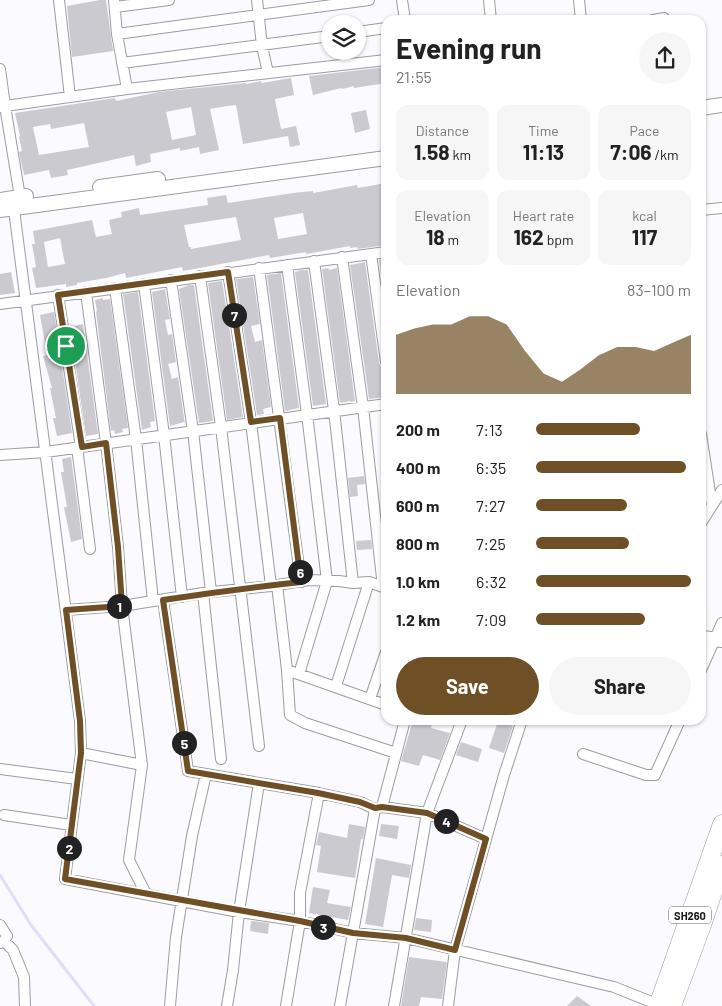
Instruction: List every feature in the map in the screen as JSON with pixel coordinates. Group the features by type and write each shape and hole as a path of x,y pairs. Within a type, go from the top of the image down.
{"highway":[{"name":"SH260","path":"663,1006 722,824"},
{"path":"663,1006 702,925 722,865"}],"main road":[{"path":"706,107 722,105"},
{"path":"706,114 722,112"},
{"path":"9,203 381,150"},
{"path":"9,203 381,159"}],"street":[{"path":"59,0 70,97"},
{"path":"127,89 117,34 114,4 169,0"},
{"path":"256,0 262,46 268,73"},
{"path":"117,34 369,0"},
{"path":"402,0 404,15"},
{"path":"489,0 490,15"},
{"path":"579,0 580,15"},
{"path":"366,31 381,29"},
{"path":"122,63 321,37"},
{"path":"2,106 127,89 381,61"},
{"path":"0,69 9,203 26,300 80,721 81,753 65,879 239,912 300,921 353,933 406,938 614,987 663,1006"},
{"path":"706,210 722,208"},
{"path":"0,304 381,253"},
{"path":"371,254 381,326"},
{"path":"342,258 364,407 381,553"},
{"path":"314,261 334,410 353,583"},
{"path":"287,265 327,581 299,674"},
{"path":"258,268 301,582"},
{"path":"228,272 287,670 290,716 304,723 396,753"},
{"path":"200,276 221,427 259,746"},
{"path":"171,280 193,431 221,759"},
{"path":"144,284 164,435 182,597"},
{"path":"116,288 158,600 188,771 318,793 378,808 427,813 486,839"},
{"path":"86,292 106,443 118,547 122,606 142,765 130,860 146,894"},
{"path":"58,295 79,447 90,549"},
{"path":"0,455 46,452 381,405"},
{"path":"706,467 712,506"},
{"path":"706,515 722,490"},
{"path":"66,610 122,606 207,593 301,582 369,582 381,586"},
{"path":"336,686 369,582"},
{"path":"706,657 713,639 722,624"},
{"path":"370,699 381,667"},
{"path":"287,670 381,703"},
{"path":"340,1006 378,808 404,725"},
{"path":"394,1006 427,813 460,725"},
{"path":"448,1006 455,950 504,775 520,725"},
{"path":"583,754 646,775 655,775 678,725"},
{"path":"81,753 142,765"},
{"path":"0,770 77,779"},
{"path":"170,1006 176,937 192,836 206,774"},
{"path":"227,1006 259,783"},
{"path":"286,1006 300,921 300,893 318,793"},
{"path":"4,815 71,826"},
{"path":"0,924 7,936 2,942 13,950 24,977 25,1006"}],"building":[{"path":"106,0 113,51 72,57 67,6"},
{"path":"381,68 381,84 341,88 313,95 309,76"},
{"path":"291,78 294,95 275,100 281,129 296,126 300,145 290,147 288,136 243,144 236,105 210,109 219,150 200,154 199,147 180,151 180,148 150,154 151,162 136,166 134,155 67,170 68,175 51,178 49,170 24,175 19,152 22,151 20,136 15,113 115,98 116,101 159,92 261,81 262,83","holes":["191,107 196,135 172,140 166,112","84,123 89,147 39,155 33,127 50,124 51,129"]},
{"path":"366,110 370,129 355,133 351,113"},
{"path":"381,184 381,246 358,249 357,247 350,248 350,246 270,258 269,255 183,271 182,267 126,278 125,273 66,287 66,284 36,288 32,268 36,267 32,244 35,244 33,231 92,220 96,237 112,234 109,220 122,217 121,212 139,208 140,215 208,205 207,198 226,195 228,203 293,193 313,191 313,193 357,185 358,188","holes":["303,213 307,234 278,239 274,218","236,217 241,240 191,249 189,247 184,225","60,238 65,264 48,267 44,242"]},
{"path":"379,260 381,260 381,275"},
{"path":"365,262 381,367 381,398 369,399 350,265"},
{"path":"328,268 329,270 337,268 355,401 351,402 340,403 322,269"},
{"path":"308,270 326,404 313,406 295,272"},
{"path":"11,272 15,293 0,295 0,274"},
{"path":"281,273 299,408 285,411 267,275"},
{"path":"253,277 260,324 251,326 255,342 262,340 271,407 263,409 264,414 257,415 236,279"},
{"path":"222,281 243,417 227,420 208,283"},
{"path":"194,285 213,421 199,423 179,289"},
{"path":"165,289 170,319 165,320 168,335 172,334 176,362 168,364 172,379 178,377 185,425 184,422 170,426 152,292"},
{"path":"138,292 155,421 150,422 151,427 142,430 123,294"},
{"path":"103,298 103,300 110,299 128,428 122,429 123,432 115,434 114,430 111,431 96,312 95,300"},
{"path":"54,312 72,433 57,436 53,418 56,418 50,388 52,388 43,356 47,355 40,315"},
{"path":"83,324 98,434 86,436 70,327"},
{"path":"71,457 82,539 71,542 64,507 67,507 61,472 64,472 62,459"},
{"path":"364,476 365,484 357,485 358,496 350,497 348,478"},
{"path":"371,540 372,549 357,550 356,541"},
{"path":"412,725 432,725 431,728 450,733 440,760 423,755 419,766 401,761"},
{"path":"497,725 513,726 504,753 489,748"},
{"path":"461,742 482,749 478,762 456,755"},
{"path":"349,824 365,827 363,839 361,839 355,878 317,872 321,846 316,845 319,832 347,838"},
{"path":"381,824 399,826 397,839 379,836"},
{"path":"376,858 411,865 409,878 392,875 383,927 365,924"},
{"path":"313,887 330,890 327,903 351,907 348,920 309,913"},
{"path":"416,918 432,920 431,932 414,930"},
{"path":"251,921 269,923 268,934 250,931"},
{"path":"409,957 447,962 442,999 421,997 419,1006 401,1006"},
{"path":"577,996 591,1006 567,1006"}],"waterway":[{"path":"0,875 31,925 94,1006"}],"route":[{"path":"228,272 251,422 280,418 301,582 203,593 163,600 188,771 318,793 360,802 375,808 382,807 427,813 486,839 455,950 406,938 353,933 300,921 239,912 65,879 81,753 80,721 66,610 122,606 118,547 106,443 82,447 66,346 58,295 228,272"}]}
